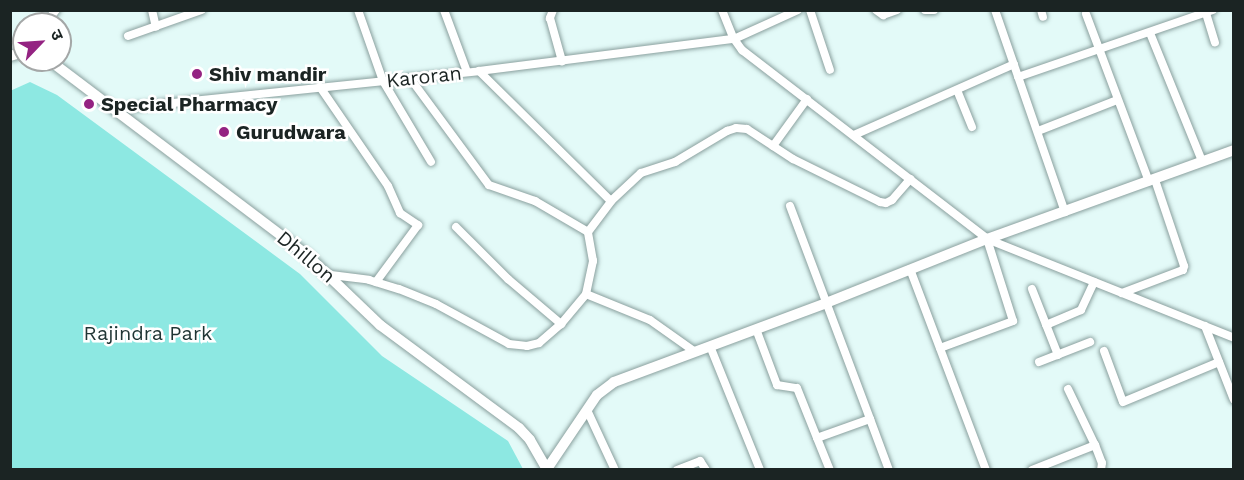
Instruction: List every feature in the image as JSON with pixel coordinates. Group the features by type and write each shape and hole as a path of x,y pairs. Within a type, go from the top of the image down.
{"street":[{"path":"152,10 156,27"},
{"path":"128,36 202,10"},
{"path":"358,10 382,81 431,162"},
{"path":"444,10 468,72"},
{"path":"553,10 550,18 562,61"},
{"path":"722,10 734,39 742,50 987,239 1233,338"},
{"name":"Karoran","path":"114,109 479,71 734,39 798,10"},
{"path":"810,10 830,70"},
{"path":"876,10 883,15 897,10"},
{"path":"925,10 934,10"},
{"path":"995,10 1065,212"},
{"path":"1018,77 1098,52 1208,11 1215,42"},
{"path":"1086,14 1098,52 1152,181 1184,266 1183,270 1122,293"},
{"path":"1150,33 1202,161"},
{"path":"854,135 1014,64"},
{"path":"479,71 611,201"},
{"name":"Dhillon","path":"65,72 331,275 380,325 519,429 530,440 547,469"},
{"path":"410,78 489,185 535,201 588,232"},
{"path":"320,87 388,186 400,213 418,225 376,282"},
{"path":"957,90 972,128"},
{"path":"773,146 807,99"},
{"path":"1038,131 1117,100"},
{"path":"331,275 376,282 436,304 509,344 519,347 539,343 561,324 586,294 593,261 588,232 611,201 641,173 675,162 736,128 747,129 773,146 880,202 886,203 892,200 910,178"},
{"path":"547,469 597,395 614,381 826,303 987,239 1233,151"},
{"path":"790,206 889,470"},
{"path":"456,227 508,279 561,324"},
{"path":"940,348 1013,321 987,239"},
{"path":"910,269 986,470"},
{"path":"1046,326 1081,310 1094,282"},
{"path":"1032,289 1058,355"},
{"path":"586,294 650,320 695,352"},
{"path":"1205,326 1233,400"},
{"path":"756,329 776,382 780,387 796,388 830,470"},
{"path":"1039,362 1090,342"},
{"path":"710,346 760,470"},
{"path":"1104,351 1123,402 1219,362"},
{"path":"1068,389 1095,445 1102,463 1101,470"},
{"path":"587,410 615,470"},
{"path":"817,438 870,419"},
{"path":"1032,470 1095,445"},
{"path":"676,470 700,461 706,470"}],"green space":[{"name":"Rajindra Park","path":"30,82 57,95 300,274 382,356 508,441 523,469 11,469 10,91"}],"place":[{"name":"Shiv mandir","path":"197,74"},
{"name":"Special Pharmacy","path":"89,104"},
{"name":"Gurudwara","path":"224,132"}]}
